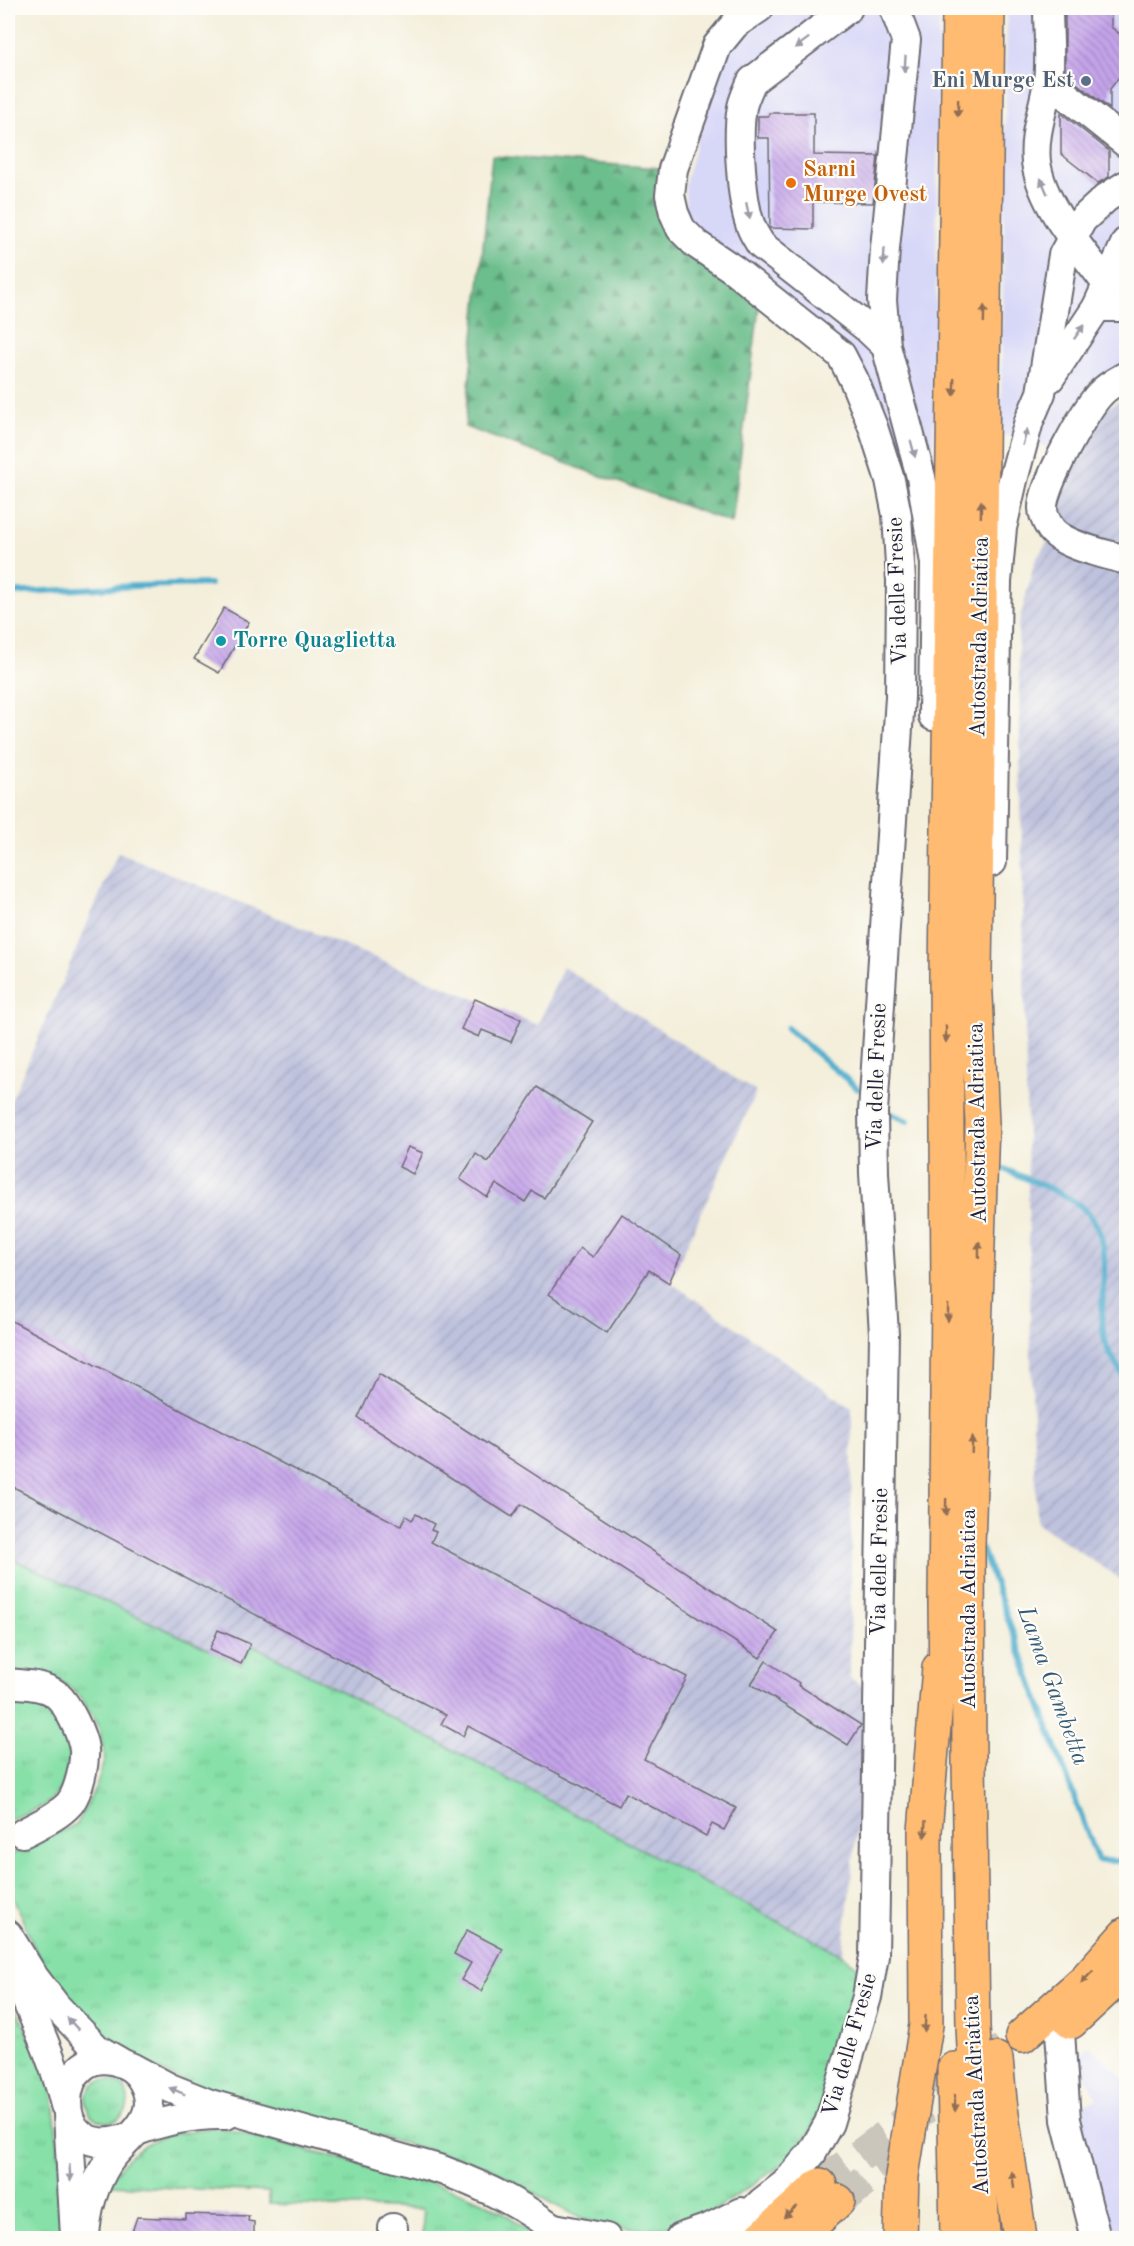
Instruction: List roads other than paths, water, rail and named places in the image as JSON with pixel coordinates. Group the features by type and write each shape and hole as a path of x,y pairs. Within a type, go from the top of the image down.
{"main road":[{"name":"Autostrada Adriatica","path":"959,8 960,974 982,1123 969,1503 973,1546 969,1761 973,2014 983,2238"},
{"name":"Autostrada Adriatica","path":"957,2238 945,1603 948,1292 960,974 988,8"},
{"path":"973,1546 982,1587 989,1953 994,2033 1000,2101 1020,2238"},
{"path":"900,2238 902,2176 926,2025 925,1831 945,1603"},
{"path":"1126,1934 1026,2046 1060,2032 1126,1971"},
{"path":"879,2238 902,2176"},
{"path":"761,2238 829,2193 798,2238"}],"street":[{"name":"Via delle Fresie","path":"759,8 735,24 717,46 673,169 670,195 674,213 681,229 696,244 733,269 842,355 873,427 890,480 897,515 900,581 900,697 873,1113 874,1173 884,1334 874,1956 867,1997 829,2123 812,2153 785,2184 762,2202"},
{"path":"848,8 752,81 741,109 740,146 746,205 751,227 761,245 867,328 886,346"},
{"path":"894,8 906,40 882,300 886,346 921,477 935,563 931,883 960,974"},
{"path":"1048,8 1048,81 1038,122 1036,161 1040,180 1102,295 1126,307"},
{"path":"1048,81 1126,143"},
{"path":"1041,393 1063,255 1082,220 1126,185"},
{"path":"960,974 991,898 997,582 1002,528 1015,470 1029,421 1041,393 1102,295 1126,242"},
{"path":"1126,376 1101,393 1090,405 1046,489 1042,507 1044,517 1058,536 1078,545 1126,560"},
{"path":"8,1684 39,1686 57,1695 72,1715 84,1749 78,1789 69,1804 44,1822 23,1833"},
{"path":"8,1935 34,1977 56,2006 97,2049 124,2064 210,2104 441,2170 513,2201 560,2235 606,2238"},
{"path":"8,1954 51,2058 66,2110 75,2128 86,2138 100,2143 115,2142 165,2121 223,2114 252,2116"},
{"path":"8,1974 26,2002"},
{"path":"1060,2032 1066,2120 1096,2238"},
{"path":"75,2238 66,2110 69,2085 80,2069 92,2062 105,2060 124,2064 141,2078 147,2091 149,2105 145,2119 109,2162 93,2193 85,2226 85,2238"},
{"path":"682,2238 709,2228 762,2202"},
{"path":"725,2238 762,2202"}],"waterway":[{"path":"8,593 210,584"},
{"path":"787,1028 858,1089"},
{"path":"884,1111 908,1121"},
{"path":"1004,1169 1072,1200 1089,1214 1098,1228 1104,1260 1103,1328 1107,1348 1126,1379"},
{"name":"Lama Gambetta","path":"982,1549 1098,1861 1126,1861"}],"tunnel":[{"path":"820,2185 1022,2036"},
{"path":"838,2201 908,2148"}],"place":[{"name":"Eni Murge Est","path":"1086,81"},
{"name":"Sarni Murge Ovest","path":"791,183"},
{"name":"Torre Quaglietta","path":"221,641"}]}
